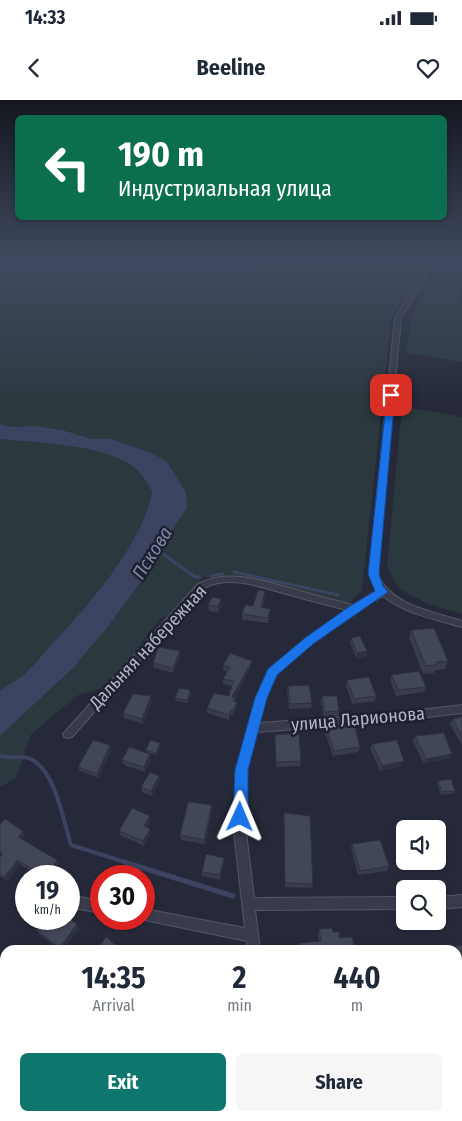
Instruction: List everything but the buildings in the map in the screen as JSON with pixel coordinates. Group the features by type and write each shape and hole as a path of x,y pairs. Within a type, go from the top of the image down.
{"street":[{"path":"403,311 398,318 374,574 378,587 382,592 401,604 462,624"},
{"name":"Дальняя набережная","path":"68,734 201,586 206,583 228,579 246,580 354,608"},
{"path":"254,945 240,823 242,770 261,698 272,672 309,641 354,608 382,592"},
{"name":"улица Ларионова","path":"253,728 386,718 462,709"},
{"path":"446,902 462,901"},
{"path":"250,904 396,904"},
{"path":"155,917 253,936"}],"shaded area":[{"path":"0,311 396,311 391,318 362,591 349,603 237,577 203,577 173,614 161,618 118,673 102,688 78,695 31,734 16,778 0,787 0,736 74,667 110,624 163,551 172,530 187,507 177,478 167,462 152,453 111,439 92,439 62,430 35,426 14,427 0,424"},
{"path":"415,311 462,311 462,362 406,353 411,317"},
{"path":"402,406 462,417 462,614 426,603 399,588 387,568"},
{"path":"0,439 50,443 86,449 118,458 135,468 152,492 137,533 112,574 97,594 34,665 0,691"}],"water":[{"name":"Пскова","path":"0,424 14,427 35,426 62,430 92,439 111,439 152,453 167,462 186,493 187,508 172,530 163,551 110,624 74,667 0,736 0,691 34,665 112,574 137,533 152,492 146,480 138,471 118,458 86,449 50,443 0,439"}],"waterway":[{"name":"Пскова","path":"159,551 195,577 200,577"},
{"path":"234,572 338,595"},
{"path":"211,576 223,574"},
{"path":"0,756 27,758 40,765 53,785 71,845 128,863"},
{"path":"124,862 233,896"}],"route":[{"path":"240,817 242,770 261,698 272,672 309,641 354,608 382,592 378,587 374,574 391,395"}]}
